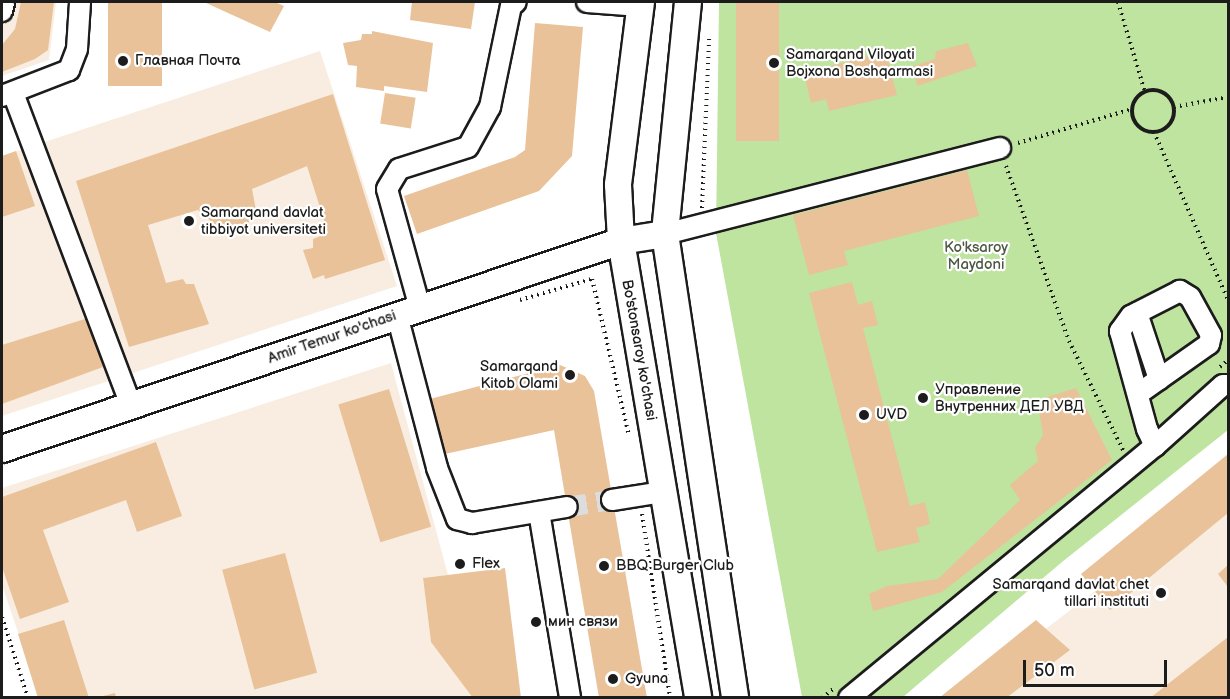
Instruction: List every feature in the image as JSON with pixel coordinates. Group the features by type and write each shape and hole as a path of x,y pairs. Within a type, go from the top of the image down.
{"main road":[{"path":"688,2 665,234 735,698"},
{"name":"Bo'stonsaroy ko'chasi","path":"640,4 618,185 621,241 698,698"},
{"name":"Amir Temur ko'chasi","path":"2,449 621,241 665,234"}],"street":[{"path":"2,11 4,2"},
{"path":"80,2 77,50 69,70 7,95 131,405"},
{"path":"516,2 512,6 490,107 468,147 399,169 387,189 437,468 457,519 472,523 567,507"},
{"path":"587,2 640,4"},
{"path":"665,234 1000,148"},
{"path":"1138,394 1203,351 1211,335 1190,297 1180,291 1137,313 1120,331 1138,394 1155,446"},
{"path":"1137,313 1160,379"},
{"path":"844,690 1155,446 1223,385 1228,386"},
{"path":"612,500 663,492"},
{"path":"539,512 570,698"}],"path":[{"path":"1118,2 1145,92"},
{"path":"701,225 709,25"},
{"path":"1145,92 1165,94 1174,106"},
{"path":"1125,455 1069,341 1000,148 1132,109 1145,92"},
{"path":"1174,106 1228,97"},
{"path":"1154,132 1168,127 1174,106"},
{"path":"1132,109 1135,123 1154,132 1228,300"},
{"path":"2,617 28,698"},
{"path":"822,698 844,690"}],"shaded area":[{"path":"2,2 56,2 49,60 2,76"},
{"name":"Samarqand davlat tibbiyot universiteti","path":"320,51 397,286 2,416 2,156"},
{"path":"391,363 448,575 423,578 431,641 475,697 40,697 2,585 2,488"},
{"name":"Samarqand davlat chet tillari instituti","path":"1228,489 1228,697 957,697"}],"green space":[{"name":"Ko'ksaroy Maydoni","path":"719,2 1228,2 1228,430 1062,562 903,697 802,697 716,233"}],"building":[{"path":"21,2 54,2 48,50 35,59 2,72 2,45 15,29"},
{"path":"108,2 162,2 162,86 108,86"},
{"path":"204,2 275,2 284,6 270,32"},
{"path":"412,2 475,2 471,29 410,20"},
{"path":"736,2 779,2 779,141 736,141"},
{"path":"535,23 583,27 572,156 539,191 417,234 404,196 515,157 525,150"},
{"path":"372,31 433,43 427,92 384,86 384,91 356,87 357,66 348,65 343,43 361,40 362,34 372,34"},
{"path":"968,43 977,66 917,86 913,66 935,59 936,51"},
{"path":"886,52 897,95 829,111 826,99 811,103 805,78 820,74 819,69"},
{"path":"385,93 416,98 411,128 380,124"},
{"path":"333,94 385,260 325,279 324,275 313,279 303,250 313,248 313,239 328,233 307,166 252,189 256,210 249,222 236,231 221,230 198,210 148,225 166,283 183,279 186,284 194,284 209,324 129,347 76,181"},
{"path":"16,151 35,206 2,217 2,156"},
{"path":"967,170 979,216 844,251 848,265 809,275 793,215"},
{"name":"UVD","path":"852,282 858,305 872,301 878,325 863,328 910,506 925,502 930,524 916,528 920,542 877,552 809,293"},
{"path":"88,318 103,367 2,404 2,345"},
{"path":"560,365 585,376 594,391 647,698 599,698 554,430 445,454 426,400"},
{"path":"1076,388 1112,460 942,592 873,611 869,594 887,586 938,579 1020,500 1010,485 1038,461 1035,448 1043,435 1037,400"},
{"path":"389,389 431,527 380,542 338,404"},
{"path":"156,442 182,516 137,532 126,500 43,530 69,602 20,619 2,567 2,497"},
{"path":"1228,454 1228,513 1110,610 1081,574"},
{"path":"285,553 317,673 254,690 222,570"},
{"path":"1228,565 1228,587 1218,574"},
{"path":"505,568 521,698 473,698 431,642 423,578"},
{"path":"64,620 89,698 38,698 18,634"},
{"path":"1036,620 1070,650 1006,698 939,698"},
{"path":"1228,637 1228,698 1150,698"},
{"path":"115,693 116,698 99,698 99,697"}],"tunnel":[{"path":"567,507 612,500"}],"place":[{"name":"Главная Почта","path":"123,61"},
{"name":"Samarqand Viloyati Bojxona Boshqarmasi","path":"774,63"},
{"name":"Samarqand davlat tibbiyot universiteti","path":"189,221"},
{"name":"Samarqand Kitob Olami","path":"570,375"},
{"name":"Управление Внутренних ДЕЛ УВД","path":"923,398"},
{"name":"UVD","path":"864,415"},
{"name":"Flex","path":"460,564"},
{"name":"BBQ Burger Club","path":"604,566"},
{"name":"Samarqand davlat chet tillari instituti","path":"1161,593"},
{"name":"мин связи","path":"536,622"},
{"name":"Gyuna","path":"613,679"}]}
